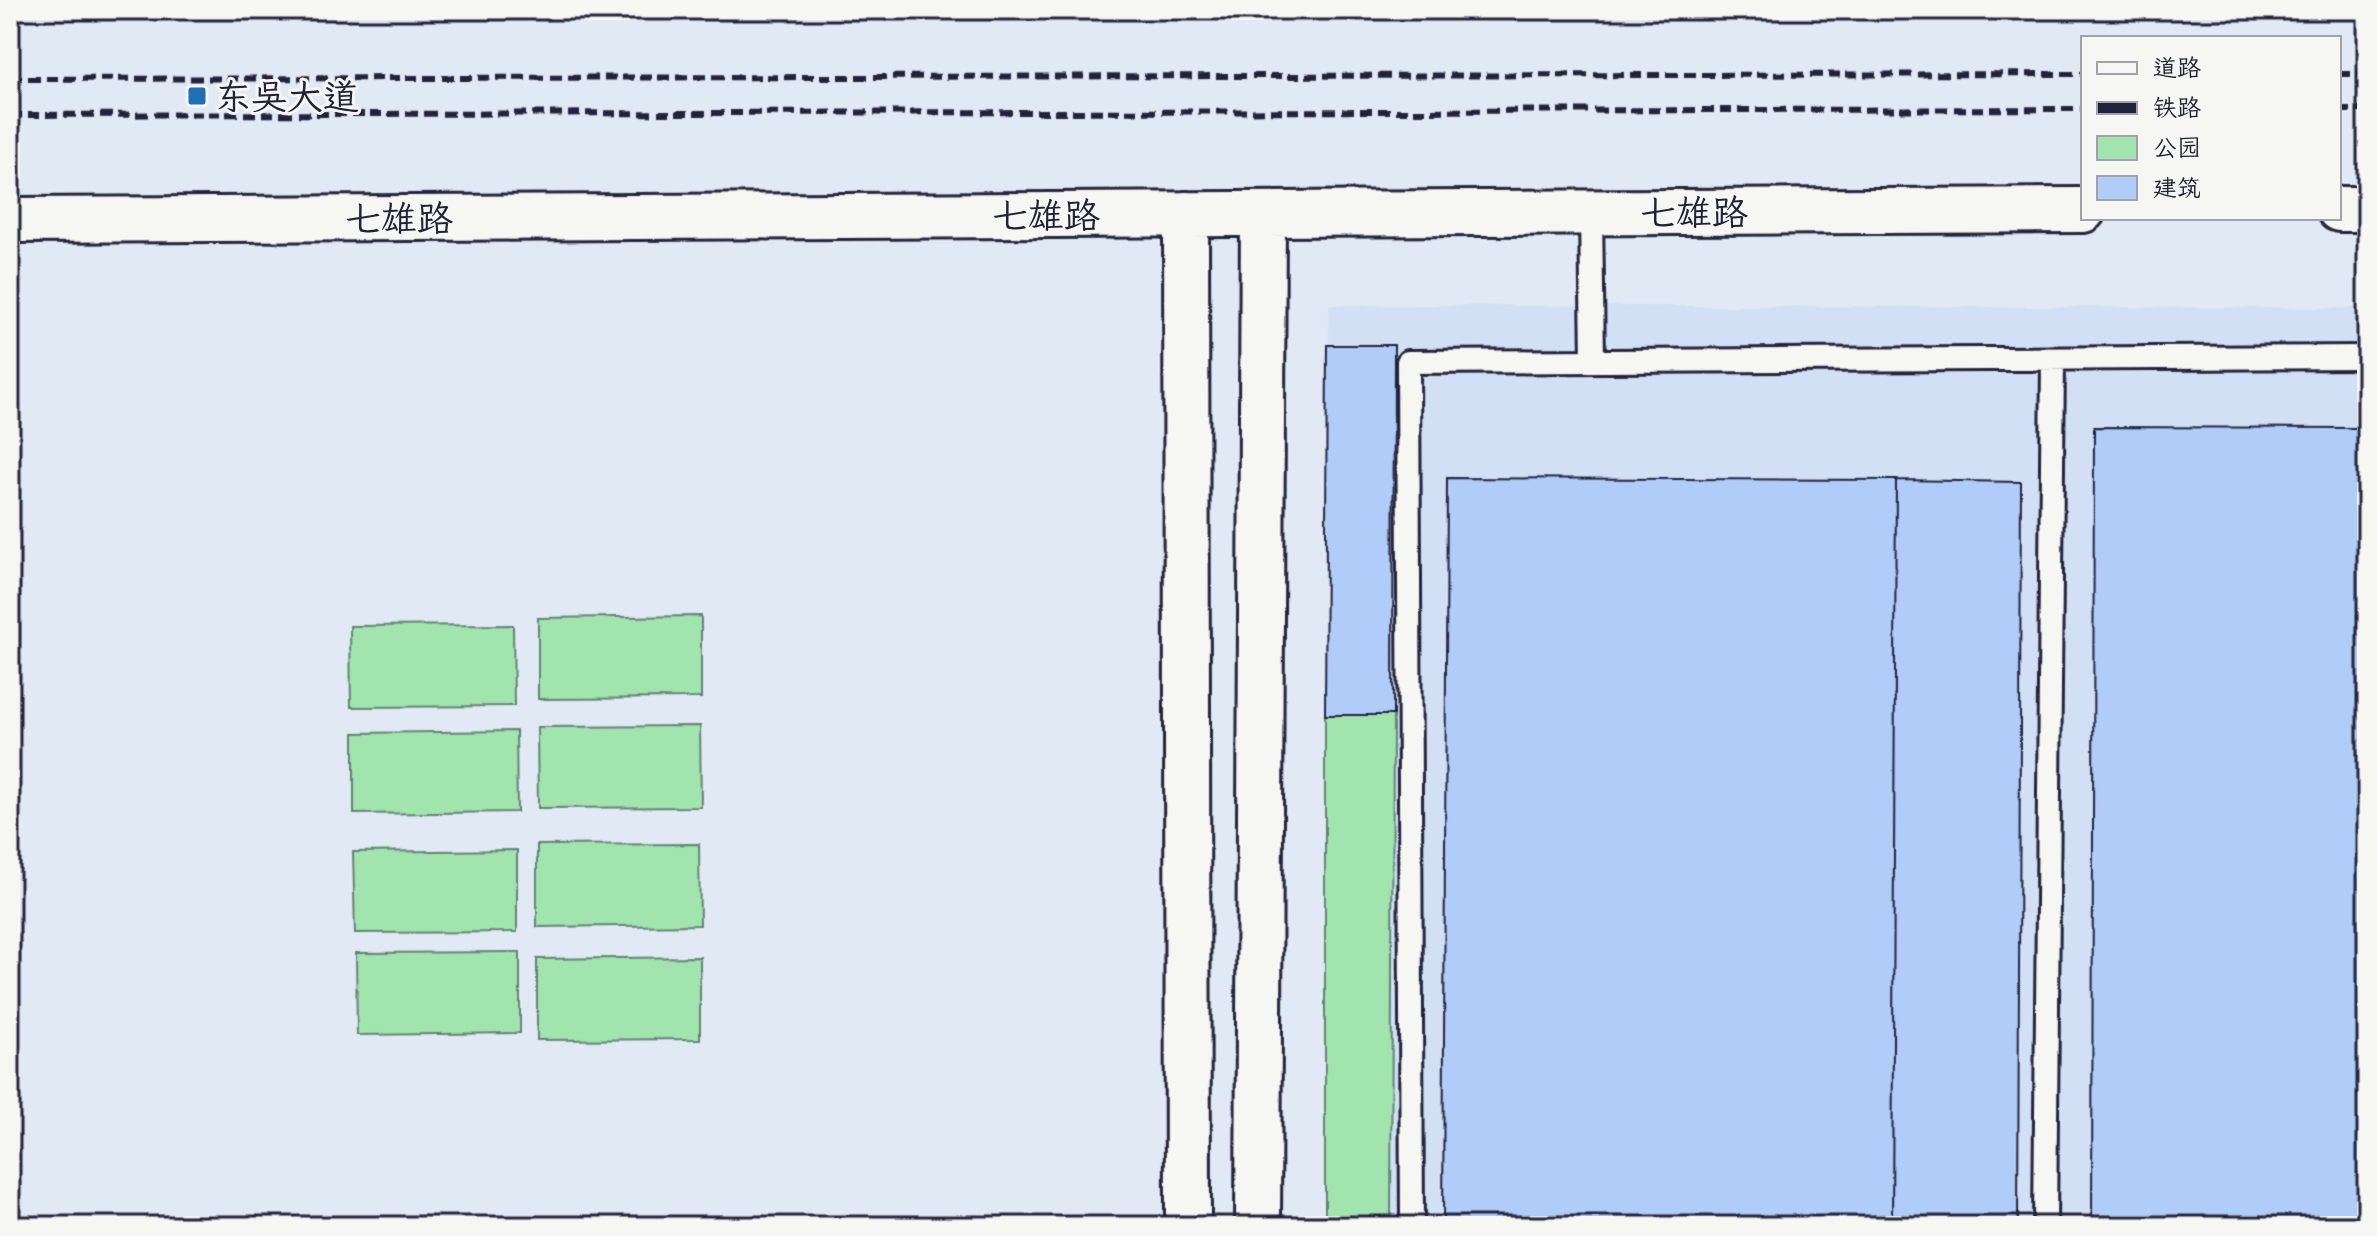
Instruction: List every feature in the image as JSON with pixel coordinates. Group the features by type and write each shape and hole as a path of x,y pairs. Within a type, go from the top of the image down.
{"street":[{"path":"2341,209 2367,209"},
{"name":"七雄路","path":"10,220 2081,210"},
{"path":"1186,214 1188,1226"},
{"path":"1258,1226 1263,214"}],"lane":[{"path":"1591,213 1593,361"},
{"path":"1412,1226 1408,362 2367,357"},
{"path":"2045,1226 2053,359"}],"shaded area":[{"path":"1329,305 2367,308 2367,1226 1325,1226"}],"green space":[{"path":"701,616 701,698 538,699 538,618"},
{"path":"513,625 514,706 351,707 350,626"},
{"path":"1325,715 1393,715 1391,1226 1325,1226"},
{"path":"700,726 701,807 538,808 537,727"},
{"path":"516,731 517,812 354,814 354,733"},
{"path":"699,844 700,925 537,927 537,845"},
{"path":"517,850 517,932 355,933 353,852"},
{"path":"520,952 520,1033 357,1035 356,953"},
{"path":"700,957 700,1039 537,1040 537,959"}],"building":[{"path":"1327,345 1394,345 1393,715 1325,715"},
{"path":"2094,427 2367,428 2367,1226 2092,1226"},
{"path":"1447,478 1896,480 1892,1226 1443,1226"},
{"path":"1896,480 2021,482 2018,1226 1892,1226"}],"railway":[{"path":"10,79 2081,74"},
{"path":"2341,74 2367,74"},
{"path":"10,115 2081,109"},
{"path":"2341,110 2367,110"}],"place":[{"name":"东吴大道","path":"197,96"}]}
